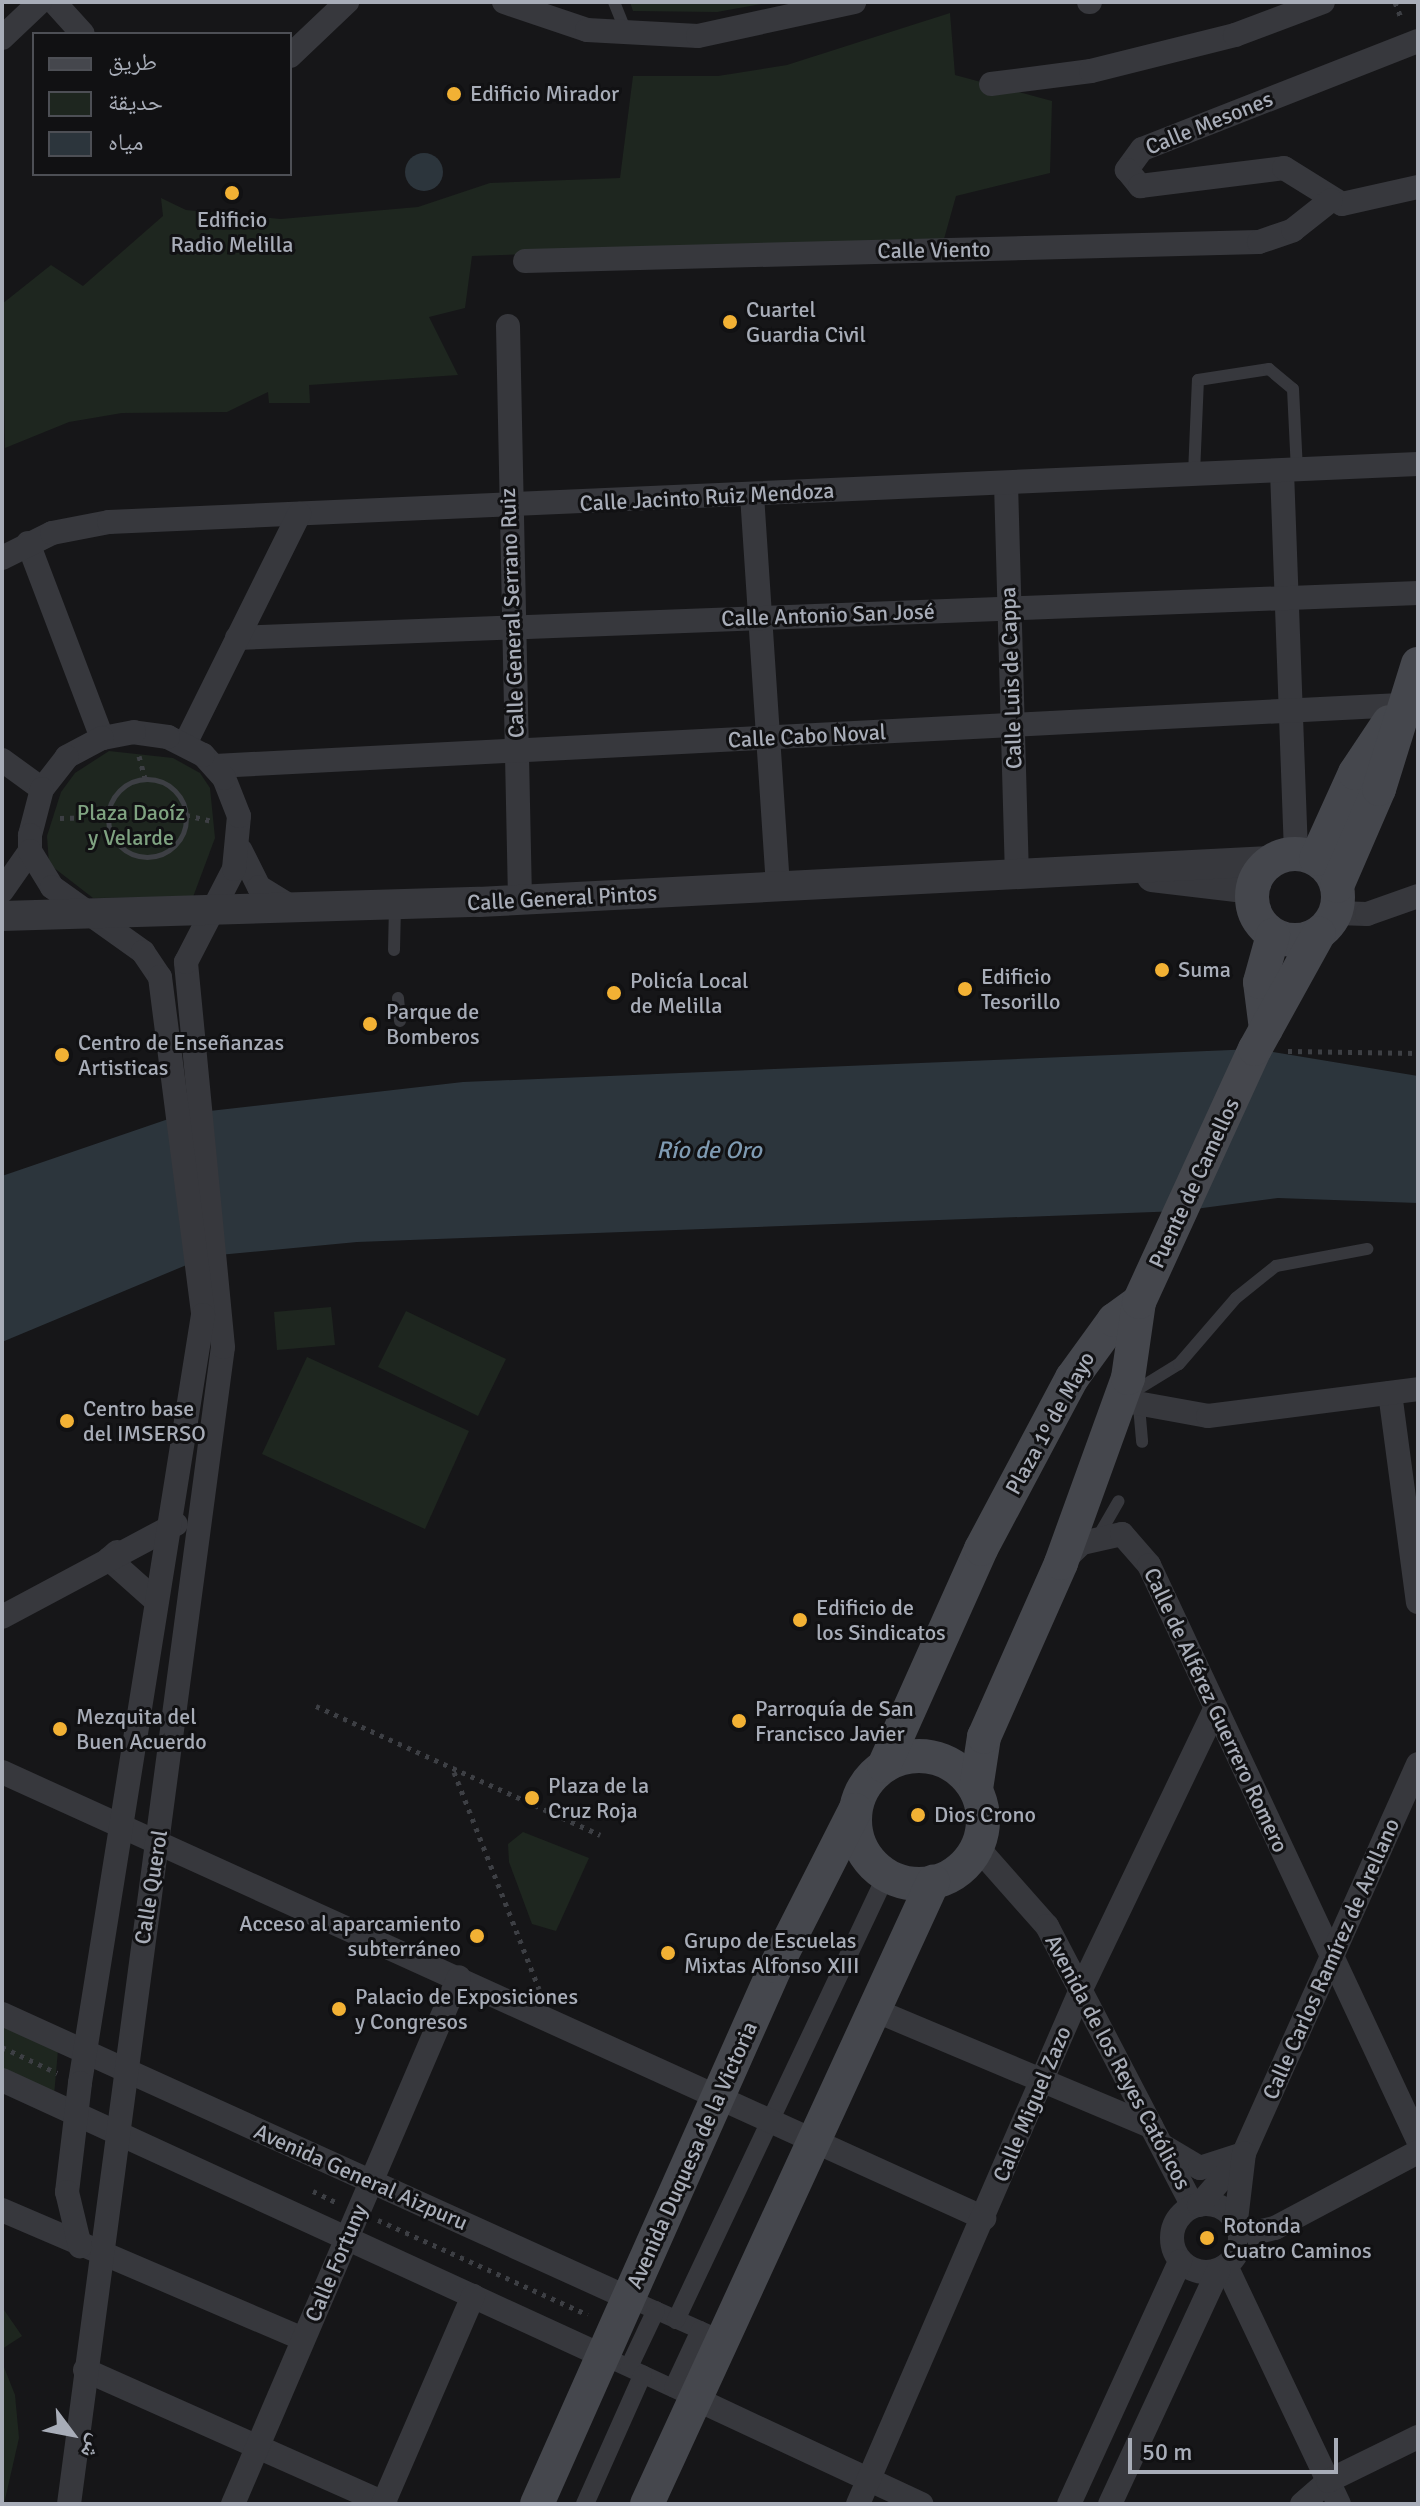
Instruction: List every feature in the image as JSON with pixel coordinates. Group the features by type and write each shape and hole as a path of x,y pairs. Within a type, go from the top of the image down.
{"main road":[{"path":"1257,1047 1331,911 1379,789 1400,705 1418,664"},
{"path":"1331,911 1301,940 1273,935 1257,919 1284,866 1355,773 1400,705"},
{"path":"1284,866 1331,911"},
{"path":"1257,1047 1260,982 1273,935"},
{"name":"Puente de Camellos","path":"1139,1302 1257,1047"},
{"name":"Plaza 1º de Mayo","path":"976,1789 984,1737 1129,1403 1139,1302"},
{"name":"Plaza 1º de Mayo","path":"884,1766 981,1549 1072,1378 1114,1320 1139,1302"},
{"path":"924,1755 963,1772 976,1789 983,1827 977,1847 951,1875 933,1882 886,1875 861,1847 855,1810 884,1766 924,1755"},
{"name":"Avenida Duquesa de la Victoria","path":"537,2504 625,2366 642,2304 720,2095 855,1810"},
{"path":"647,2504 683,2393 813,2137 933,1882"}],"street":[{"path":"2,38 40,2"},
{"path":"54,2 81,32"},
{"path":"292,54 347,2"},
{"path":"504,2 556,23 627,35 753,29 854,2"},
{"path":"991,84 1134,60 1323,2"},
{"name":"Calle Mesones","path":"1331,200 1303,173 1284,168 1140,186 1127,170 1142,149 1418,41"},
{"path":"1331,200 1355,204 1418,187"},
{"name":"Calle Viento","path":"525,261 1259,242 1293,230 1331,200"},
{"name":"Calle General Serrano Ruiz","path":"508,326 508,506 520,900"},
{"name":"Calle Jacinto Ruiz Mendoza","path":"2,558 28,543 109,522 1418,464"},
{"path":"1284,866 1291,711 1287,598 1290,470"},
{"name":"Calle Luis de Cappa","path":"1006,483 1017,874"},
{"path":"752,495 778,887"},
{"path":"185,744 299,514"},
{"path":"28,543 102,738"},
{"name":"Calle Antonio San José","path":"237,638 1418,593"},
{"name":"Calle Cabo Noval","path":"215,766 1400,705"},
{"path":"2,891 30,851 32,819 42,789 67,757 102,738 152,733 185,744 215,766 236,803 241,851 259,887 297,910"},
{"path":"2,760 42,789"},
{"path":"30,851 52,887 143,952 160,977 177,1102 210,1271"},
{"path":"210,1271 202,1100 186,962 241,851"},
{"name":"Calle General Pintos","path":"2,916 95,918 209,914 1017,874 1284,866"},
{"path":"1331,911 1367,914 1418,896"},
{"name":"Calle Querol","path":"90,2250 67,2192 76,2114 153,1598 201,1345 210,1271"},
{"name":"Calle Querol","path":"69,2504 85,2370 90,2250 115,2132 158,1842 223,1347 210,1271"},
{"path":"1129,1403 1208,1416 1418,1389"},
{"path":"1390,1393 1413,1521 1418,1602"},
{"path":"109,1559 173,1492"},
{"path":"2,1617 203,1509"},
{"name":"Calle de Alférez Guerrero Romero","path":"1099,1535 1122,1534 1149,1565 1418,2140"},
{"path":"1061,1563 1099,1535"},
{"path":"109,1559 153,1598"},
{"name":"Calle Miguel Zazo","path":"858,2504 1082,1987 1215,1709"},
{"name":"Calle Carlos Ramírez de Arellano","path":"1196,2205 1244,2153 1418,1764"},
{"path":"2,1772 813,2137 984,2218"},
{"name":"Avenida de los Reyes Católicos","path":"977,1847 1047,1926 1196,2205"},
{"path":"676,2320 886,1875"},
{"name":"Calle Fortuny","path":"233,2504 459,1977"},
{"path":"872,2009 1043,2080 1156,2135 1200,2168 1244,2153"},
{"name":"Avenida General Aizpuru","path":"2,2014 710,2335"},
{"path":"2,2080 921,2504"},
{"path":"1238,2228 1275,2228 1418,2152"},
{"name":"Calle Carlos Ramírez de Arellano","path":"1238,2228 1244,2153"},
{"path":"1222,2268 1201,2272 1180,2261 1171,2235 1196,2205 1220,2206 1238,2228"},
{"path":"2,2210 303,2339"},
{"path":"1110,2504 1238,2228"},
{"path":"1069,2504 1180,2261"},
{"path":"1222,2268 1339,2504"},
{"path":"85,2370 384,2504 473,2296"},
{"path":"585,2504 625,2366"},
{"path":"1302,2504 1328,2481 1418,2437"}],"lane":[{"path":"614,2 627,35"},
{"path":"1194,474 1198,380 1269,369 1293,389 1290,470"},
{"path":"394,950 395,904"},
{"path":"398,998 400,1021"},
{"path":"1142,1442 1129,1403 1179,1364 1236,1298 1276,1266 1367,1249"},
{"path":"1099,1535 1119,1501"}],"path":[{"path":"145,778 177,792 186,815 180,839 148,857 115,841 107,817 115,795 145,778"},
{"path":"32,819 107,817"},
{"path":"1257,1047 1418,1053"},
{"path":"316,1706 453,1771 600,1835"},
{"path":"453,1771 551,2019"},
{"path":"2,2047 80,2083"}],"green space":[{"path":"630,2 772,2 717,12 633,11"},
{"path":"950,13 955,75 1052,101 1050,173 956,196 944,239 472,256 465,308 429,317 458,375 309,385 310,403 269,403 268,392 227,412 122,413 69,422 5,448 2,304 51,265 83,286 163,216 161,198 186,210 281,219 418,207 490,183 620,178 633,76 718,76 787,65"},
{"name":"Plaza Daoíz y Velarde","path":"109,751 173,758 200,773 210,788 215,838 193,897 93,898 49,864 47,836 61,792 75,773"},
{"path":"331,1307 335,1345 277,1350 274,1312"},
{"path":"406,1311 506,1359 478,1416 378,1367"},
{"path":"307,1357 469,1431 425,1529 262,1454"},
{"path":"523,1832 589,1858 556,1931 532,1924 509,1862 508,1844"},
{"path":"2,2024 58,2050 54,2096 2,2072"},
{"path":"2,2307 22,2336 2,2349"},
{"path":"2,2362 15,2395 19,2438 4,2504"}],"water":[{"path":"424,153 438,158 443,172 438,186 424,191 410,186 405,172 410,158"},
{"name":"Río de Oro","path":"1255,1049 1418,1076 1418,1203 1278,1198 1180,1211 357,1242 208,1256 2,1342 2,1176 183,1114 463,1082"}],"place":[{"name":"Edificio Mirador","path":"454,94"},
{"name":"Edificio Radio Melilla","path":"232,193"},
{"name":"Cuartel Guardia Civil","path":"730,322"},
{"name":"Suma","path":"1162,970"},
{"name":"Edificio Tesorillo","path":"965,989"},
{"name":"Policía Local de Melilla","path":"614,993"},
{"name":"Parque de Bomberos","path":"370,1024"},
{"name":"Centro de Enseñanzas Artisticas","path":"62,1055"},
{"name":"Centro base del IMSERSO","path":"67,1421"},
{"name":"Edificio de los Sindicatos","path":"800,1620"},
{"name":"Parroquía de San Francisco Javier","path":"739,1721"},
{"name":"Mezquita del Buen Acuerdo","path":"60,1729"},
{"name":"Plaza de la Cruz Roja","path":"532,1798"},
{"name":"Dios Crono","path":"918,1815"},
{"name":"Acceso al aparcamiento subterráneo","path":"477,1936"},
{"name":"Grupo de Escuelas Mixtas Alfonso XIII","path":"668,1953"},
{"name":"Palacio de Exposiciones y Congresos","path":"339,2009"},
{"name":"Rotonda Cuatro Caminos","path":"1207,2238"}]}
